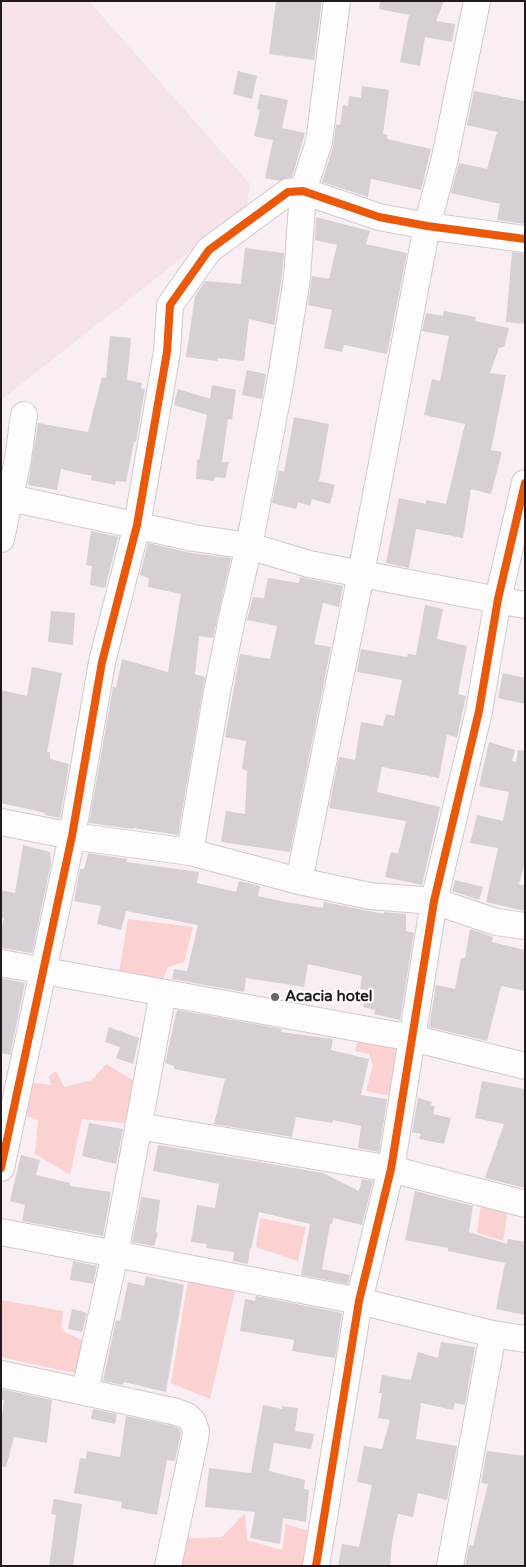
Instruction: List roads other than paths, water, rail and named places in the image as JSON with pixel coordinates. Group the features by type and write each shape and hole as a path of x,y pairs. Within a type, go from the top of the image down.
{"street":[{"path":"190,852 219,682 249,546 281,378 297,278 302,191 318,142 337,1"},
{"path":"299,881 361,574 427,226 444,162 477,1"},
{"path":"1,1168 9,1099 42,971 72,836 102,662 138,526 168,352 170,305 209,250 288,192 302,191 379,217 427,226 525,239"},
{"path":"1,539 6,496 24,415"},
{"path":"316,1566 359,1301 391,1169 434,901 479,711 498,599 525,483"},
{"path":"6,496 194,538 249,546 309,564 525,605"},
{"path":"1,822 72,836 190,852 299,881 370,896 434,901 496,922 525,926"},
{"path":"1,963 412,1038 525,1066"},
{"path":"85,1390 115,1254 163,993"},
{"path":"138,1126 391,1169 525,1204"},
{"path":"1,1232 359,1301 493,1334 525,1339"},
{"path":"450,1566 493,1334"},
{"path":"1,1374 85,1390 177,1412 193,1422 196,1431 195,1439 168,1566"}],"place":[{"name":"Acacia hotel","path":"275,997"}]}
